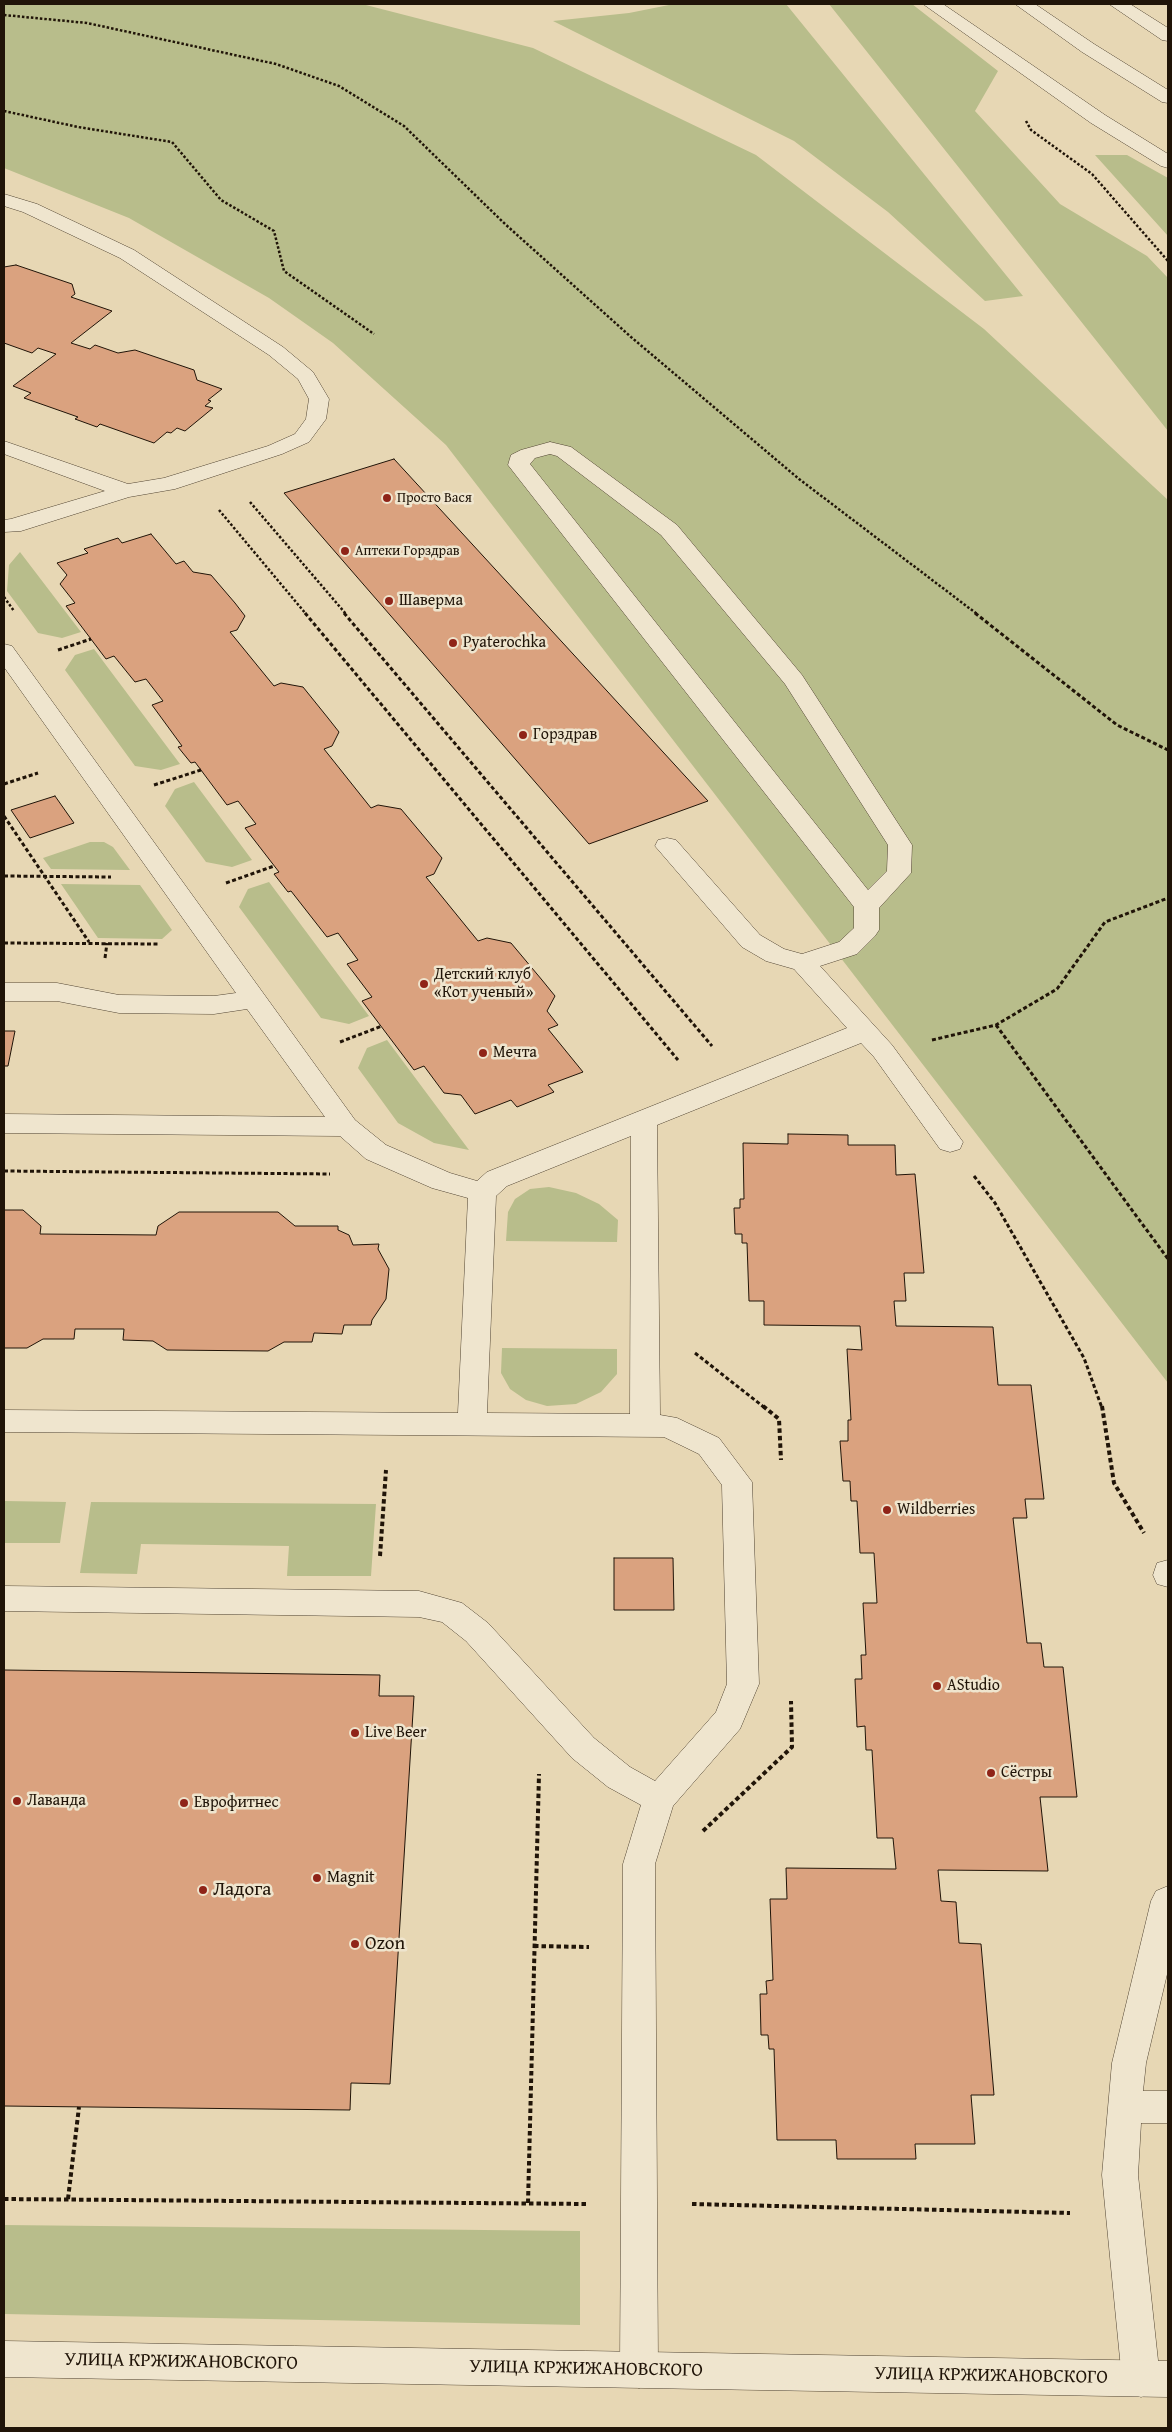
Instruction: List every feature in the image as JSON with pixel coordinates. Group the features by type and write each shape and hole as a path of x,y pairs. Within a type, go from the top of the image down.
{"street":[{"path":"932,4 1032,74 1168,162"},
{"path":"1024,4 1088,48 1168,98"},
{"path":"1118,4 1168,36"},
{"path":"4,200 30,208 127,254 276,351 306,376 319,399 316,419 302,438 275,450 167,484 126,492 13,526 4,526"},
{"path":"4,447 126,492"},
{"path":"803,963 848,948 866,930 867,906 519,466 518,460 528,454 550,448 564,451 669,530 794,680 900,845 899,873 867,906"},
{"path":"4,651 346,1127 376,1152 442,1181 482,1192"},
{"path":"667,846 751,940 775,955 803,963 883,1051 950,1142"},
{"path":"4,992 57,992 119,1004 214,1005 254,999"},
{"path":"472,1425 482,1192 498,1179 865,1031"},
{"path":"644,1120 645,1426"},
{"path":"4,1124 346,1127"},
{"path":"4,1421 667,1426 709,1446 737,1482 743,1684 730,1720 659,1798 639,1864 639,2370"},
{"path":"4,1599 419,1604 451,1612 477,1632 582,1748 619,1776 659,1798"},
{"path":"1155,2379 1124,2214 1120,2175 1129,2063 1168,1901"},
{"path":"1124,2107 1168,2107"},
{"name":"УЛИЦА КРЖИЖАНОВСКОГО","path":"4,2359 1155,2379"}],"path":[{"path":"4,15 87,23 276,64 338,86 404,126 505,224 631,337 799,479 1008,638 1117,725 1167,749"},
{"path":"1032,74 1025,102 1025,119 1031,130 1053,144 1068,158 1092,174 1168,261"},
{"path":"4,112 78,127 172,142 221,200 274,231 284,271 374,334"},
{"path":"221,467 741,1081"},
{"path":"192,476 707,1095"},
{"path":"54,651 91,639"},
{"path":"154,785 201,770"},
{"path":"4,816 90,943"},
{"path":"224,884 274,866"},
{"path":"4,876 166,877"},
{"path":"883,1051 996,1025 1057,989 1104,922 1168,898"},
{"path":"4,942 215,944"},
{"path":"996,1025 1168,1259"},
{"path":"332,1045 382,1026"},
{"path":"950,1142 995,1203 1084,1358 1102,1405 1114,1483 1168,1573"},
{"path":"4,1171 347,1175 410,1167"},
{"path":"377,1603 389,1424"},
{"path":"528,2203 539,1770"},
{"path":"68,2199 79,2107"},
{"path":"4,2199 639,2204 1124,2214"}],"green space":[{"path":"4,4 362,4 533,48 756,155 984,329 1168,500 1168,1383 446,445 333,343 269,298 129,218 4,168"},
{"path":"674,4 786,4 1023,296 985,301 888,212 794,141 553,21 629,13"},
{"path":"829,4 912,4 998,71 975,111 1060,204 1147,256 1168,278 1168,431"},
{"path":"1095,155 1127,155 1168,178 1168,236"},
{"path":"20,552 81,632 62,638 38,633 7,591 9,565"},
{"path":"94,649 180,764 161,770 135,766 65,670 75,655"},
{"path":"194,782 252,860 232,867 206,862 165,806 175,789"},
{"path":"90,842 104,842 113,847 130,870 51,869 43,858"},
{"path":"269,882 369,1016 349,1024 321,1018 239,907 248,889"},
{"path":"61,884 140,885 172,930 162,939 98,938"},
{"path":"387,1040 469,1150 434,1143 398,1123 358,1068 367,1048"},
{"path":"549,1187 576,1193 599,1204 618,1220 617,1242 506,1241 508,1212 515,1199 530,1189"},
{"path":"502,1348 617,1349 617,1374 601,1392 576,1404 547,1406 526,1400 510,1389 501,1373"},
{"path":"4,1501 66,1502 60,1543 4,1543"},
{"path":"91,1502 376,1504 371,1576 287,1576 289,1546 141,1544 137,1574 80,1573"},
{"path":"4,2225 580,2231 580,2325 4,2314"}],"building":[{"path":"16,265 72,284 75,294 71,297 112,311 71,343 90,349 95,345 118,353 135,350 194,370 197,380 222,389 208,400 211,401 205,406 213,408 185,431 177,428 171,433 167,432 154,443 100,424 97,427 75,419 78,417 24,398 31,393 13,386 56,354 38,348 32,353 4,343 4,267"},
{"path":"394,459 708,801 589,844 284,493"},
{"path":"151,534 176,564 184,561 193,572 211,575 235,603 245,616 237,630 230,632 274,686 281,683 303,687 328,718 339,732 332,746 324,749 371,808 378,805 401,809 442,858 434,874 426,877 478,941 487,938 511,943 555,996 547,1011 558,1025 548,1029 583,1072 548,1085 554,1092 517,1107 511,1100 475,1114 461,1095 444,1093 424,1066 414,1070 362,1001 372,997 347,964 358,960 338,933 327,937 291,891 288,892 274,874 279,872 245,828 256,824 238,801 227,805 195,762 191,763 178,747 182,746 152,705 163,701 146,679 135,682 114,656 106,659 66,606 75,603 60,584 67,575 57,563 88,553 84,549 118,538 122,543"},
{"path":"55,796 74,823 30,838 11,810"},
{"path":"4,1031 15,1031 8,1066 4,1066"},
{"path":"788,1134 848,1135 848,1145 895,1145 896,1175 915,1174 924,1273 904,1273 906,1301 894,1301 896,1326 993,1327 998,1385 1031,1385 1044,1499 1025,1499 1027,1518 1013,1518 1027,1643 1041,1643 1044,1667 1063,1667 1077,1797 1040,1797 1048,1871 938,1870 941,1901 956,1902 959,1943 981,1944 994,2095 971,2095 975,2144 915,2144 916,2159 837,2159 836,2140 777,2140 774,2049 769,2049 768,2035 761,2035 760,1994 767,1994 766,1981 773,1980 770,1899 787,1899 786,1868 896,1869 893,1838 877,1838 872,1750 866,1750 865,1726 857,1727 855,1679 862,1679 861,1655 866,1655 863,1603 877,1603 874,1553 860,1553 857,1501 851,1501 850,1481 843,1481 840,1441 848,1441 848,1420 851,1420 847,1349 862,1350 860,1326 764,1325 764,1301 749,1301 747,1243 742,1243 742,1234 735,1234 734,1208 740,1208 740,1199 744,1199 743,1143 788,1144"},
{"path":"4,1210 23,1210 41,1226 40,1234 156,1235 158,1226 179,1212 278,1212 295,1226 338,1226 338,1230 349,1235 353,1245 379,1244 378,1249 389,1269 386,1299 372,1320 371,1325 344,1325 342,1334 314,1333 312,1342 284,1342 268,1351 167,1350 153,1341 123,1340 124,1329 75,1329 74,1339 43,1339 27,1348 4,1348"},
{"path":"614,1558 673,1558 674,1610 614,1610"},
{"name":"Ладога","path":"4,1670 380,1675 379,1696 414,1696 390,2084 351,2083 350,2110 4,2106"}],"place":[{"name":"Просто Вася","path":"387,498"},
{"name":"Аптеки Горздрав","path":"345,551"},
{"name":"Шаверма","path":"389,601"},
{"name":"Pyaterochka","path":"453,643"},
{"name":"Горздрав","path":"523,735"},
{"name":"Детский клуб «Кот ученый»","path":"424,984"},
{"name":"Мечта","path":"483,1053"},
{"name":"Wildberries","path":"887,1510"},
{"name":"AStudio","path":"937,1686"},
{"name":"Live Beer","path":"355,1733"},
{"name":"Сёстры","path":"991,1773"},
{"name":"Лаванда","path":"17,1801"},
{"name":"Еврофитнес","path":"184,1803"},
{"name":"Magnit","path":"317,1878"},
{"name":"Ладога","path":"203,1890"},
{"name":"Ozon","path":"355,1944"}]}
